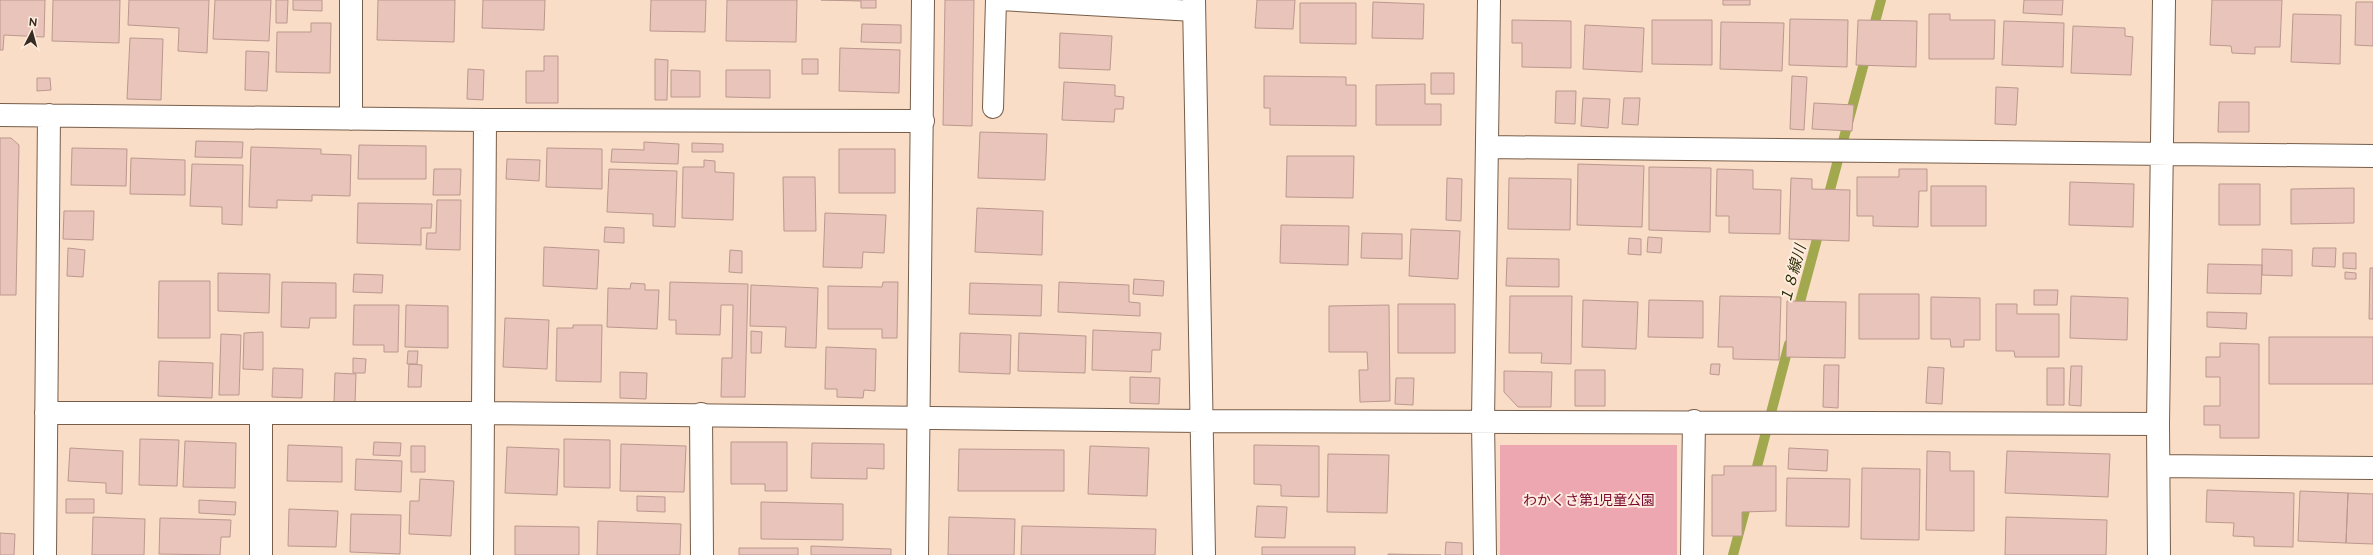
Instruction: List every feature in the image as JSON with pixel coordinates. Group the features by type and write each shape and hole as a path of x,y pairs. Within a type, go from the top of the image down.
{"street":[{"path":"351,0 351,119"},
{"path":"917,555 923,121 923,0"},
{"path":"1485,555 1483,421 1489,147 1489,0"},
{"path":"2159,555 2158,424 2164,0"},
{"path":"1194,6 1204,555"},
{"path":"0,115 485,120 923,121"},
{"path":"45,555 49,115"},
{"path":"482,555 485,120"},
{"path":"1489,147 2373,156"},
{"path":"46,413 701,414 1201,420 2158,424"},
{"path":"261,413 261,555"},
{"path":"701,414 702,555"},
{"path":"1692,555 1694,421"},
{"path":"2159,466 2373,468"}],"lane":[{"path":"993,108 996,0"},
{"path":"1000,0 1194,6"}],"green space":[{"name":"わかくさ第1児童公園","path":"1500,445 1677,445 1677,555 1500,555"}],"building":[{"path":"0,0 45,0 44,37 4,35 3,50 0,50"},
{"path":"53,0 120,0 119,43 52,41"},
{"path":"129,0 209,0 207,53 178,51 179,28 128,25"},
{"path":"215,0 271,0 269,41 213,39"},
{"path":"276,0 288,0 287,23 276,23"},
{"path":"293,0 322,0 322,11 293,10"},
{"path":"378,0 455,0 454,42 377,40"},
{"path":"483,0 545,0 544,30 482,28"},
{"path":"651,0 706,0 705,32 650,31"},
{"path":"727,0 797,0 796,42 726,41"},
{"path":"821,0 876,0 876,8 861,8 861,1"},
{"path":"945,0 974,0 972,126 943,125"},
{"path":"1257,0 1295,0 1293,29 1255,28"},
{"path":"1723,0 1750,0 1750,5 1723,5"},
{"path":"2024,0 2063,0 2062,15 2023,13"},
{"path":"2212,0 2282,0 2280,47 2255,47 2255,54 2232,53 2231,46 2210,45"},
{"path":"1373,2 1424,4 1423,39 1372,38"},
{"path":"2356,2 2373,2 2373,46 2355,45"},
{"path":"1300,3 1356,3 1356,44 1300,43"},
{"path":"1929,14 1950,14 1950,20 1995,20 1994,59 1929,59"},
{"path":"2293,14 2341,15 2340,64 2291,62"},
{"path":"1790,19 1848,20 1847,67 1789,65"},
{"path":"1512,20 1571,21 1571,68 1522,67 1522,43 1512,43"},
{"path":"1652,20 1712,20 1712,65 1652,64"},
{"path":"1858,20 1917,21 1916,67 1856,65"},
{"path":"2004,21 2064,23 2063,67 2002,65"},
{"path":"1721,22 1784,23 1782,71 1720,69"},
{"path":"311,23 331,23 330,73 276,72 277,32 311,32"},
{"path":"862,24 901,25 901,43 861,42"},
{"path":"1585,25 1644,28 1642,72 1583,69"},
{"path":"2073,26 2125,28 2125,36 2133,37 2131,75 2071,73"},
{"path":"1060,33 1112,36 1110,70 1059,68"},
{"path":"130,38 163,39 161,100 127,99"},
{"path":"840,48 900,50 899,93 839,91"},
{"path":"246,51 269,52 267,91 245,90"},
{"path":"544,56 558,56 558,103 526,103 526,71 544,71"},
{"path":"655,59 668,60 667,100 655,100"},
{"path":"802,59 818,59 818,74 802,74"},
{"path":"468,69 484,70 483,100 467,99"},
{"path":"671,70 700,71 700,97 671,97"},
{"path":"726,70 770,70 770,98 726,97"},
{"path":"1431,73 1454,73 1454,94 1431,94"},
{"path":"1264,76 1346,77 1346,85 1356,85 1356,126 1270,125 1270,108 1264,108"},
{"path":"1792,76 1807,77 1804,130 1790,129"},
{"path":"37,78 50,78 51,90 37,91"},
{"path":"1064,82 1115,85 1115,96 1124,97 1123,109 1115,109 1114,122 1062,120"},
{"path":"1425,84 1425,104 1441,104 1441,125 1376,125 1376,85"},
{"path":"1996,87 2018,88 2016,125 1995,124"},
{"path":"1556,91 1576,91 1575,124 1555,123"},
{"path":"1583,98 1610,99 1608,128 1581,126"},
{"path":"1624,98 1640,98 1638,125 1622,124"},
{"path":"2219,102 2249,102 2249,132 2218,132"},
{"path":"1814,103 1854,105 1852,131 1812,129"},
{"path":"980,132 1047,134 1045,180 978,178"},
{"path":"0,138 11,138 19,145 16,295 0,295"},
{"path":"196,141 243,142 242,158 195,157"},
{"path":"644,142 679,144 678,164 611,162 612,149 644,150"},
{"path":"692,143 723,144 723,152 692,152"},
{"path":"359,145 426,146 426,179 358,179"},
{"path":"251,147 321,149 321,154 351,155 350,196 312,195 312,201 277,200 277,208 249,207"},
{"path":"72,148 127,149 126,186 71,185"},
{"path":"547,148 602,149 602,189 546,187"},
{"path":"839,149 895,149 895,193 839,193"},
{"path":"1287,156 1354,156 1353,198 1286,197"},
{"path":"131,158 185,160 185,195 130,194"},
{"path":"507,159 540,160 539,181 506,179"},
{"path":"704,160 715,161 715,172 734,173 733,220 682,218 683,167 704,167"},
{"path":"192,164 243,165 242,225 222,224 222,207 190,206"},
{"path":"1578,164 1644,166 1642,227 1577,225"},
{"path":"1649,167 1711,168 1710,232 1649,230"},
{"path":"434,169 461,169 460,195 433,195"},
{"path":"609,169 677,171 675,227 653,226 653,214 607,212"},
{"path":"1717,169 1753,170 1753,189 1781,190 1780,234 1729,233 1729,216 1716,216"},
{"path":"1899,169 1927,169 1927,191 1919,191 1918,227 1873,226 1873,216 1857,216 1857,177 1899,177"},
{"path":"783,177 815,177 816,231 784,231"},
{"path":"1447,178 1462,179 1461,221 1446,220"},
{"path":"1509,178 1571,179 1570,230 1508,229"},
{"path":"1791,178 1812,179 1812,189 1850,190 1849,241 1789,239"},
{"path":"2070,182 2134,184 2133,227 2069,225"},
{"path":"2219,184 2260,184 2260,225 2219,225"},
{"path":"1931,186 1986,186 1986,226 1931,226"},
{"path":"2354,188 2354,223 2291,224 2291,189"},
{"path":"437,200 461,200 460,250 426,249 427,233 436,233"},
{"path":"358,203 432,204 431,228 421,228 421,245 357,243"},
{"path":"977,208 1043,211 1042,255 975,252"},
{"path":"64,211 94,211 93,240 63,239"},
{"path":"825,213 886,215 884,253 863,252 862,268 823,267"},
{"path":"1281,225 1349,226 1348,265 1280,263"},
{"path":"605,227 624,228 624,243 604,242"},
{"path":"1411,229 1460,231 1458,279 1409,276"},
{"path":"1362,233 1402,234 1402,259 1361,258"},
{"path":"1648,237 1662,238 1661,253 1647,252"},
{"path":"1629,238 1641,239 1641,255 1628,254"},
{"path":"544,247 599,250 597,289 543,286"},
{"path":"68,248 85,250 83,277 67,276"},
{"path":"2313,248 2336,248 2335,267 2312,266"},
{"path":"2262,249 2292,250 2292,276 2262,275"},
{"path":"730,250 742,251 742,273 729,272"},
{"path":"2343,253 2356,253 2356,269 2343,268"},
{"path":"1507,258 1559,259 1559,287 1506,286"},
{"path":"2208,264 2262,265 2261,294 2207,293"},
{"path":"2370,268 2373,268 2373,319 2369,319"},
{"path":"2345,272 2356,273 2356,279 2345,279"},
{"path":"218,273 270,274 269,313 218,311"},
{"path":"354,274 383,275 382,293 353,292"},
{"path":"1134,279 1164,281 1163,296 1133,294"},
{"path":"159,281 210,281 210,338 158,338"},
{"path":"282,282 336,283 336,318 310,318 309,328 281,327"},
{"path":"670,282 748,284 745,397 721,397 722,358 732,358 733,305 721,305 720,335 676,334 676,320 669,320"},
{"path":"883,282 898,282 897,338 882,338 882,329 828,329 828,286 882,287"},
{"path":"1059,282 1129,285 1129,302 1140,303 1140,316 1058,312"},
{"path":"631,283 645,284 645,290 659,290 657,329 607,327 608,288 630,289"},
{"path":"970,283 1042,285 1041,316 969,314"},
{"path":"751,285 818,288 816,348 785,347 786,327 750,326"},
{"path":"2034,290 2058,290 2057,305 2034,305"},
{"path":"1859,294 1919,294 1919,339 1859,339"},
{"path":"1510,296 1572,296 1571,364 1541,363 1542,353 1509,353"},
{"path":"1720,296 1781,297 1779,360 1733,359 1733,347 1718,347"},
{"path":"2071,296 2128,298 2127,340 2070,338"},
{"path":"1931,297 1980,298 1980,340 1964,340 1964,347 1951,347 1950,339 1931,339"},
{"path":"1583,300 1638,302 1636,349 1582,347"},
{"path":"1649,300 1703,301 1703,338 1648,337"},
{"path":"1787,301 1846,302 1845,358 1786,357"},
{"path":"1398,304 1455,304 1455,353 1398,353"},
{"path":"1996,304 2017,304 2017,314 2059,314 2059,357 2015,357 2014,351 1996,351"},
{"path":"354,305 399,305 398,352 384,352 384,345 353,345"},
{"path":"406,305 448,306 448,348 405,347"},
{"path":"1389,305 1390,401 1360,402 1359,370 1368,370 1367,352 1329,352 1329,306"},
{"path":"2207,312 2247,313 2246,329 2207,327"},
{"path":"505,318 549,320 547,369 503,367"},
{"path":"573,325 602,325 601,382 556,381 557,328 573,328"},
{"path":"1093,330 1161,333 1160,350 1152,350 1151,372 1092,370"},
{"path":"751,331 762,332 761,353 751,353"},
{"path":"263,332 263,370 243,369 244,333"},
{"path":"960,333 1011,335 1010,374 959,372"},
{"path":"1019,333 1086,336 1085,373 1018,371"},
{"path":"221,334 241,335 239,395 219,395"},
{"path":"2269,337 2373,337 2373,384 2269,384"},
{"path":"2220,343 2259,344 2259,438 2220,438 2220,425 2204,425 2204,406 2220,406 2220,377 2206,377 2206,357 2220,357"},
{"path":"826,347 876,349 875,391 864,390 863,398 837,397 837,389 825,389"},
{"path":"408,351 418,351 417,364 407,364"},
{"path":"353,358 366,359 365,373 353,373"},
{"path":"159,361 213,363 212,398 158,396"},
{"path":"409,364 422,365 421,387 408,387"},
{"path":"1711,364 1720,364 1719,375 1710,374"},
{"path":"1824,365 1839,365 1838,408 1823,407"},
{"path":"2071,366 2082,366 2081,406 2069,405"},
{"path":"1928,367 1944,368 1942,404 1926,403"},
{"path":"273,368 303,369 302,398 272,397"},
{"path":"2047,368 2064,368 2064,405 2047,405"},
{"path":"1575,370 1605,370 1605,406 1575,406"},
{"path":"1504,371 1552,372 1551,407 1518,407 1504,392"},
{"path":"620,372 647,373 646,399 620,398"},
{"path":"335,373 356,374 355,403 334,402"},
{"path":"1130,377 1160,378 1159,404 1130,403"},
{"path":"1396,378 1414,378 1413,405 1395,404"},
{"path":"140,439 179,440 177,486 139,485"},
{"path":"564,439 610,440 610,488 564,487"},
{"path":"185,441 236,443 235,488 183,487"},
{"path":"374,442 401,443 400,456 373,455"},
{"path":"731,442 787,442 787,491 765,491 765,484 731,484"},
{"path":"812,443 884,444 884,469 867,468 867,479 811,478"},
{"path":"621,444 686,446 684,492 620,491"},
{"path":"288,445 342,447 342,482 287,481"},
{"path":"1254,445 1319,446 1319,497 1281,496 1281,485 1254,484"},
{"path":"411,446 425,446 425,472 411,472"},
{"path":"1090,446 1149,448 1147,496 1088,494"},
{"path":"507,447 559,449 557,495 505,493"},
{"path":"70,448 123,451 122,494 106,493 106,483 68,481"},
{"path":"1789,448 1828,450 1827,471 1788,469"},
{"path":"959,449 1064,450 1064,491 958,491"},
{"path":"1927,451 1950,452 1950,471 1974,471 1974,531 1926,530"},
{"path":"2007,451 2110,454 2108,497 2005,493"},
{"path":"1328,454 1389,455 1387,513 1327,512"},
{"path":"356,459 402,461 401,492 355,490"},
{"path":"1724,466 1776,466 1776,511 1742,512 1742,536 1712,536 1712,475 1724,475"},
{"path":"1862,468 1920,469 1919,540 1861,539"},
{"path":"1787,478 1850,479 1849,527 1786,526"},
{"path":"420,479 454,481 451,536 409,534 410,501 419,501"},
{"path":"2207,490 2294,493 2293,547 2254,546 2254,537 2233,536 2234,523 2206,522"},
{"path":"2300,491 2348,493 2346,543 2298,541"},
{"path":"2348,493 2373,494 2373,544 2346,543"},
{"path":"637,496 665,497 665,512 637,511"},
{"path":"66,499 94,499 94,513 66,513"},
{"path":"199,500 236,502 235,515 199,513"},
{"path":"761,502 843,504 843,540 761,539"},
{"path":"1257,506 1287,507 1285,538 1255,537"},
{"path":"289,509 338,511 336,547 288,546"},
{"path":"351,514 401,515 400,554 350,552"},
{"path":"93,517 145,519 144,555 92,555"},
{"path":"949,517 1015,519 1014,555 948,555"},
{"path":"2006,517 2107,520 2106,555 2005,555"},
{"path":"160,518 231,520 230,537 221,537 220,555 159,554"},
{"path":"598,521 681,524 680,555 597,555"},
{"path":"515,526 579,527 579,555 515,555"},
{"path":"1022,526 1156,529 1155,555 1021,555"},
{"path":"0,533 15,534 14,555 0,555"},
{"path":"1446,542 1462,543 1462,555 1445,555"},
{"path":"811,546 891,549 891,555 811,555"},
{"path":"1262,547 1355,547 1355,555 1262,555"},
{"path":"739,548 798,548 798,555 739,555"},
{"path":"1388,554 1441,555 1388,555"}],"waterway":[{"name":"１８線川","path":"1872,33 1881,0"},
{"name":"１８線川","path":"1827,201 1867,52"},
{"name":"１８線川","path":"1797,313 1820,228"},
{"name":"１８線川","path":"1754,478 1789,344"},
{"name":"１８線川","path":"1733,555 1748,499"}]}
